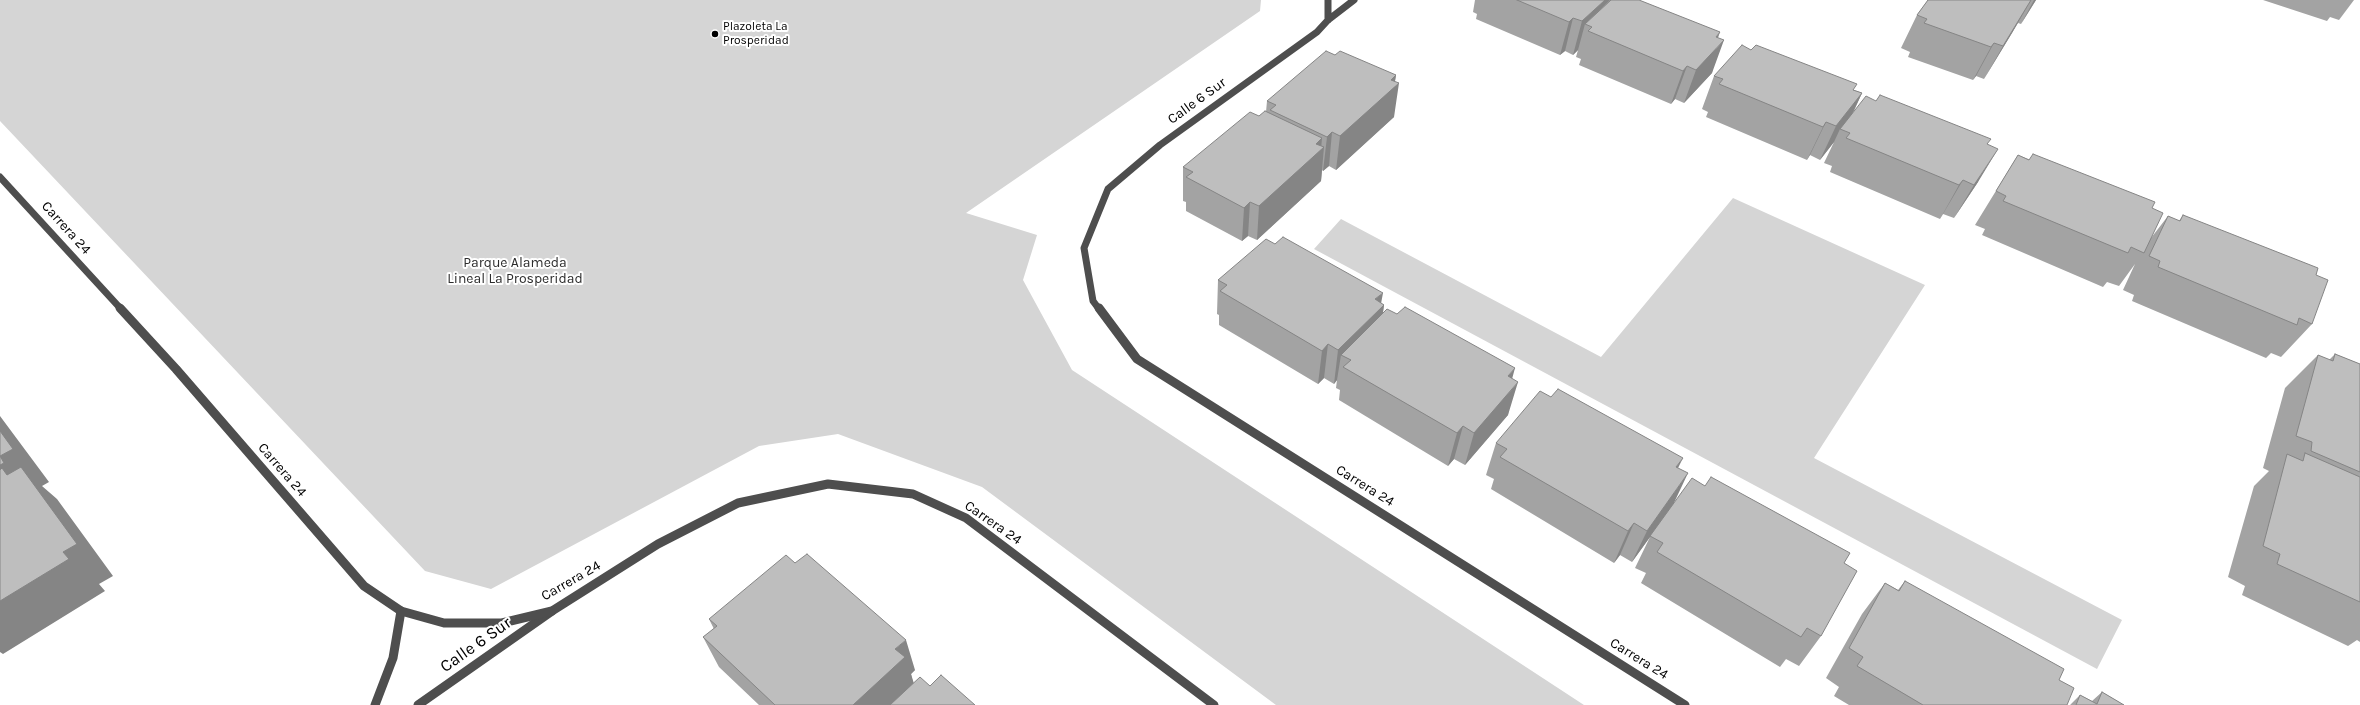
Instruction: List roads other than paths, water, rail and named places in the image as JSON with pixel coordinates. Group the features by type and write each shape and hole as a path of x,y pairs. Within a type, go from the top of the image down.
{"street":[{"path":"1328,0 1328,20"},
{"name":"Calle 6 Sur","path":"1084,248 1108,190 1160,145 1317,32 1328,20 1354,0"},
{"name":"Carrera 24","path":"0,177 176,369 364,586 402,611 444,623 502,623 552,611 658,544 738,503 828,484 913,494 966,518 1214,705"},
{"name":"Carrera 24","path":"1084,248 1093,301 1137,359 1684,705"},
{"path":"375,705 393,658 402,611"},
{"name":"Calle 6 Sur","path":"418,705 552,611"}],"place":[{"name":"Plazoleta La Prosperidad","path":"715,34"}],"park label":[{"name":"Parque Alameda Lineal La Prosperidad","path":"515,272"}]}
